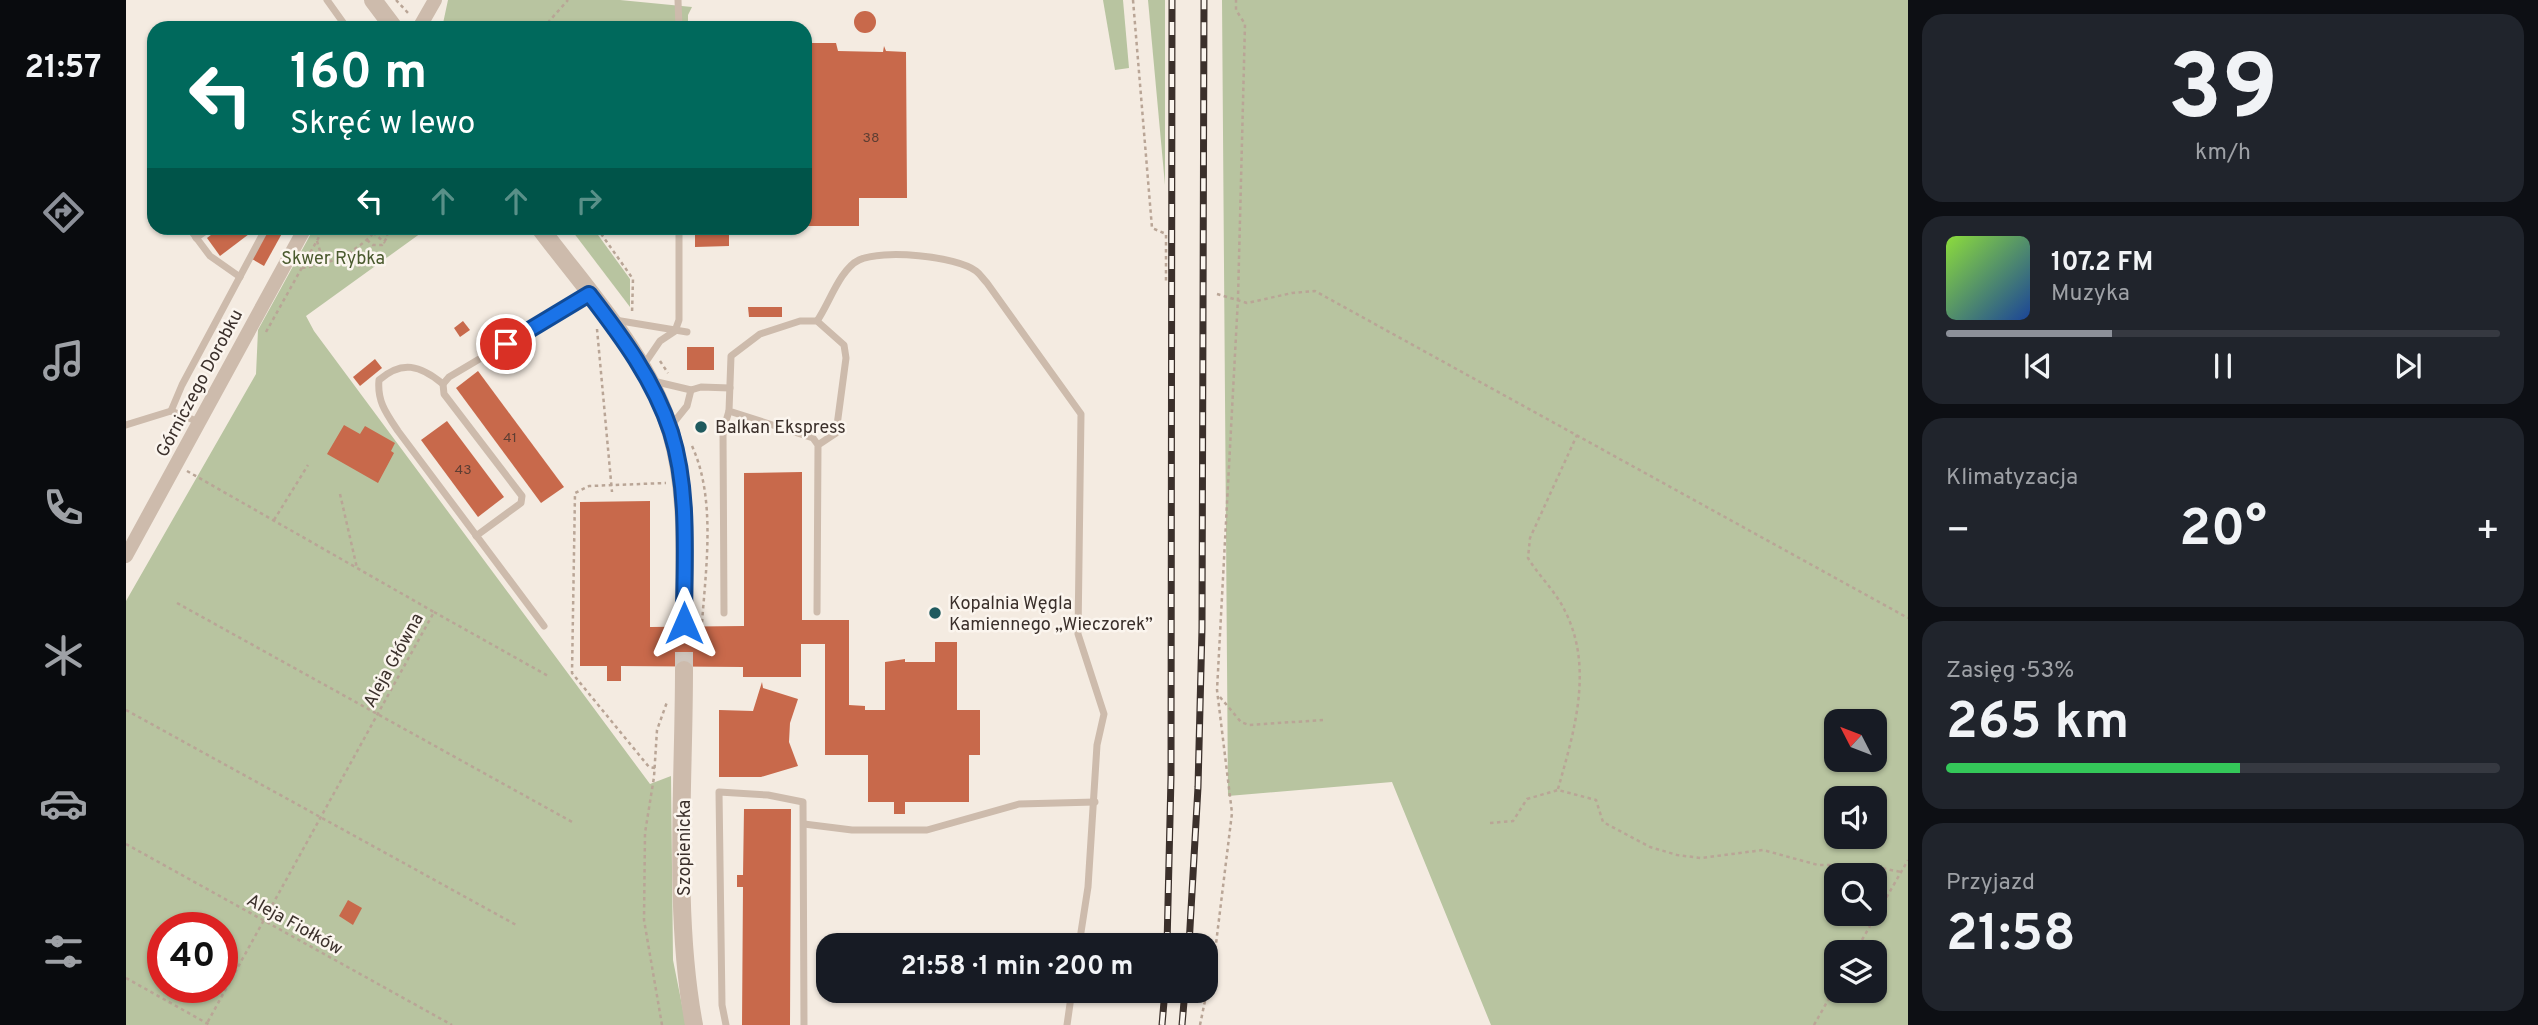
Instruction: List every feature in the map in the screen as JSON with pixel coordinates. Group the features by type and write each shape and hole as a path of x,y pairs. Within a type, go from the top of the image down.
{"street":[{"path":"373,0 389,21"},
{"path":"418,21 435,0"},
{"name":"Górniczego Dorobku","path":"126,556 300,235"},
{"path":"545,235 589,294 606,326 645,374 669,428 682,492 693,623"},
{"name":"Szopienicka","path":"684,670 684,934 688,990 694,1025"}],"lane":[{"path":"327,0 342,21"},
{"path":"678,0 679,21"},
{"path":"194,235 210,256 240,277"},
{"path":"196,238 200,235"},
{"path":"172,411 182,385 262,235"},
{"path":"679,235 679,320 676,331 660,341 645,374 691,390 701,387 730,387"},
{"path":"817,321 847,271 858,260 893,255 955,263 975,270 1081,414 1078,634 1104,714 1097,745 1095,802 1080,933"},
{"path":"476,536 521,503 522,496 444,394 443,384 449,377 589,294"},
{"path":"723,613 723,431 729,411 731,356 742,345 760,334 800,321 817,321 844,345 846,358 836,433 818,445"},
{"path":"606,326 687,332"},
{"path":"443,384 417,366 400,366 379,380 381,407 544,626"},
{"path":"669,428 687,406 691,390"},
{"path":"126,425 172,411 199,422"},
{"path":"729,411 813,438 818,445 817,612"},
{"path":"726,1025 722,1005 719,792 768,794 803,802 804,1025"},
{"path":"804,824 852,830 927,830 1019,804 1095,802"},
{"path":"1067,1025 1070,1003"}],"path":[{"path":"396,0 414,21"},
{"path":"399,5 404,0"},
{"path":"549,21 568,0"},
{"path":"1133,0 1152,228 1166,234 1166,281"},
{"path":"1200,1025 1215,952 1232,813 1217,690 1238,298 1245,24 1236,10 1236,0"},
{"path":"266,332 320,235"},
{"path":"302,268 324,264 351,252 372,235"},
{"path":"376,235 385,243"},
{"path":"367,240 376,246 385,243 388,235"},
{"path":"602,235 634,279 632,315"},
{"path":"317,241 324,264"},
{"path":"351,252 360,267"},
{"path":"1217,294 1238,298 1247,303 1315,291 1908,618"},
{"path":"606,326 596,322 612,492"},
{"path":"1558,790 1577,721 1580,661 1566,611 1528,558 1530,538 1577,435"},
{"path":"693,623 705,601 705,485 695,453"},
{"path":"274,520 308,465"},
{"name":"Aleja Główna","path":"187,471 434,612 208,1024"},
{"path":"668,476 671,491"},
{"path":"655,768 649,766 572,673 575,493 589,486 670,483"},
{"path":"340,494 357,568"},
{"path":"177,603 574,823"},
{"path":"434,612 550,677"},
{"path":"1217,690 1233,714 1250,725 1323,720"},
{"path":"662,1025 644,920 645,834 655,768 657,730 661,713 670,698"},
{"path":"126,710 518,926"},
{"path":"1490,823 1513,821 1527,799 1558,790 1596,800 1603,822 1650,847 1677,855 1701,858 1763,850 1818,865 1866,865 1901,872"},
{"name":"Aleja Fiołków","path":"126,844 452,1025"},
{"path":"1862,940 1908,860"},
{"path":"126,978 208,1024"},
{"path":"1814,1025 1826,1003"}],"green space":[{"path":"448,0 620,0 692,7 688,21 444,21"},
{"path":"1103,0 1123,0 1129,68 1115,70"},
{"path":"1148,0 1165,0 1165,185"},
{"path":"1222,0 1908,0 1908,1025 1491,1025 1392,782 1228,796"},
{"name":"Skwer Rybka","path":"310,235 418,235 306,316 314,331 650,784 671,776 673,960 686,1025 126,1025 126,601 256,374 258,330"},
{"path":"575,235 598,235 630,279 630,307"}],"building":[{"path":"865,11 873,14 876,22 873,30 865,33 857,30 854,22 857,14"},
{"path":"812,43 836,43 838,51 883,52 884,46 886,51 906,52 907,198 859,198 859,226 812,226"},
{"path":"211,235 248,235 220,256 207,238"},
{"path":"265,235 281,235 264,266 252,259"},
{"path":"695,235 729,235 729,246 695,247"},
{"path":"748,307 782,307 782,317 749,317"},
{"path":"463,321 470,330 460,337 454,328"},
{"path":"687,347 714,347 714,370 687,370"},
{"path":"375,359 382,368 360,386 353,377"},
{"path":"478,371 564,487 541,503 456,388"},
{"path":"447,421 504,497 478,517 421,440"},
{"path":"344,425 360,434 365,426 395,443 391,451 394,453 378,483 327,454"},
{"path":"802,472 802,620 849,620 849,705 865,706 865,710 885,710 885,662 905,659 905,662 935,662 935,642 957,642 957,710 980,710 980,755 969,755 969,802 905,802 905,814 894,814 894,802 868,802 868,755 825,755 825,644 801,644 801,677 743,677 743,667 621,666 621,681 607,681 607,666 580,666 580,502 650,501 650,627 744,626 744,473"},
{"path":"762,682 763,688 798,699 790,723 789,742 798,766 761,777 719,777 719,710 753,711"},
{"path":"744,809 791,809 790,1025 742,1025 743,887 737,887 737,875 743,875"},
{"path":"348,900 362,908 353,925 339,916"}],"tunnel":[{"path":"684,623 684,670"}],"railway":[{"path":"1167,933 1171,777 1172,0"},
{"path":"1190,933 1198,787 1202,628 1204,0"},
{"path":"1162,1025 1164,1003"},
{"path":"1182,1025 1184,1003"}],"place":[{"name":"Balkan Ekspress","path":"701,427"},
{"name":"Kopalnia Węgla Kamiennego „Wieczorek”","path":"935,613"}],"route":[{"path":"506,344 589,294 642,368 671,432 678,462 682,492 684,623"}]}
